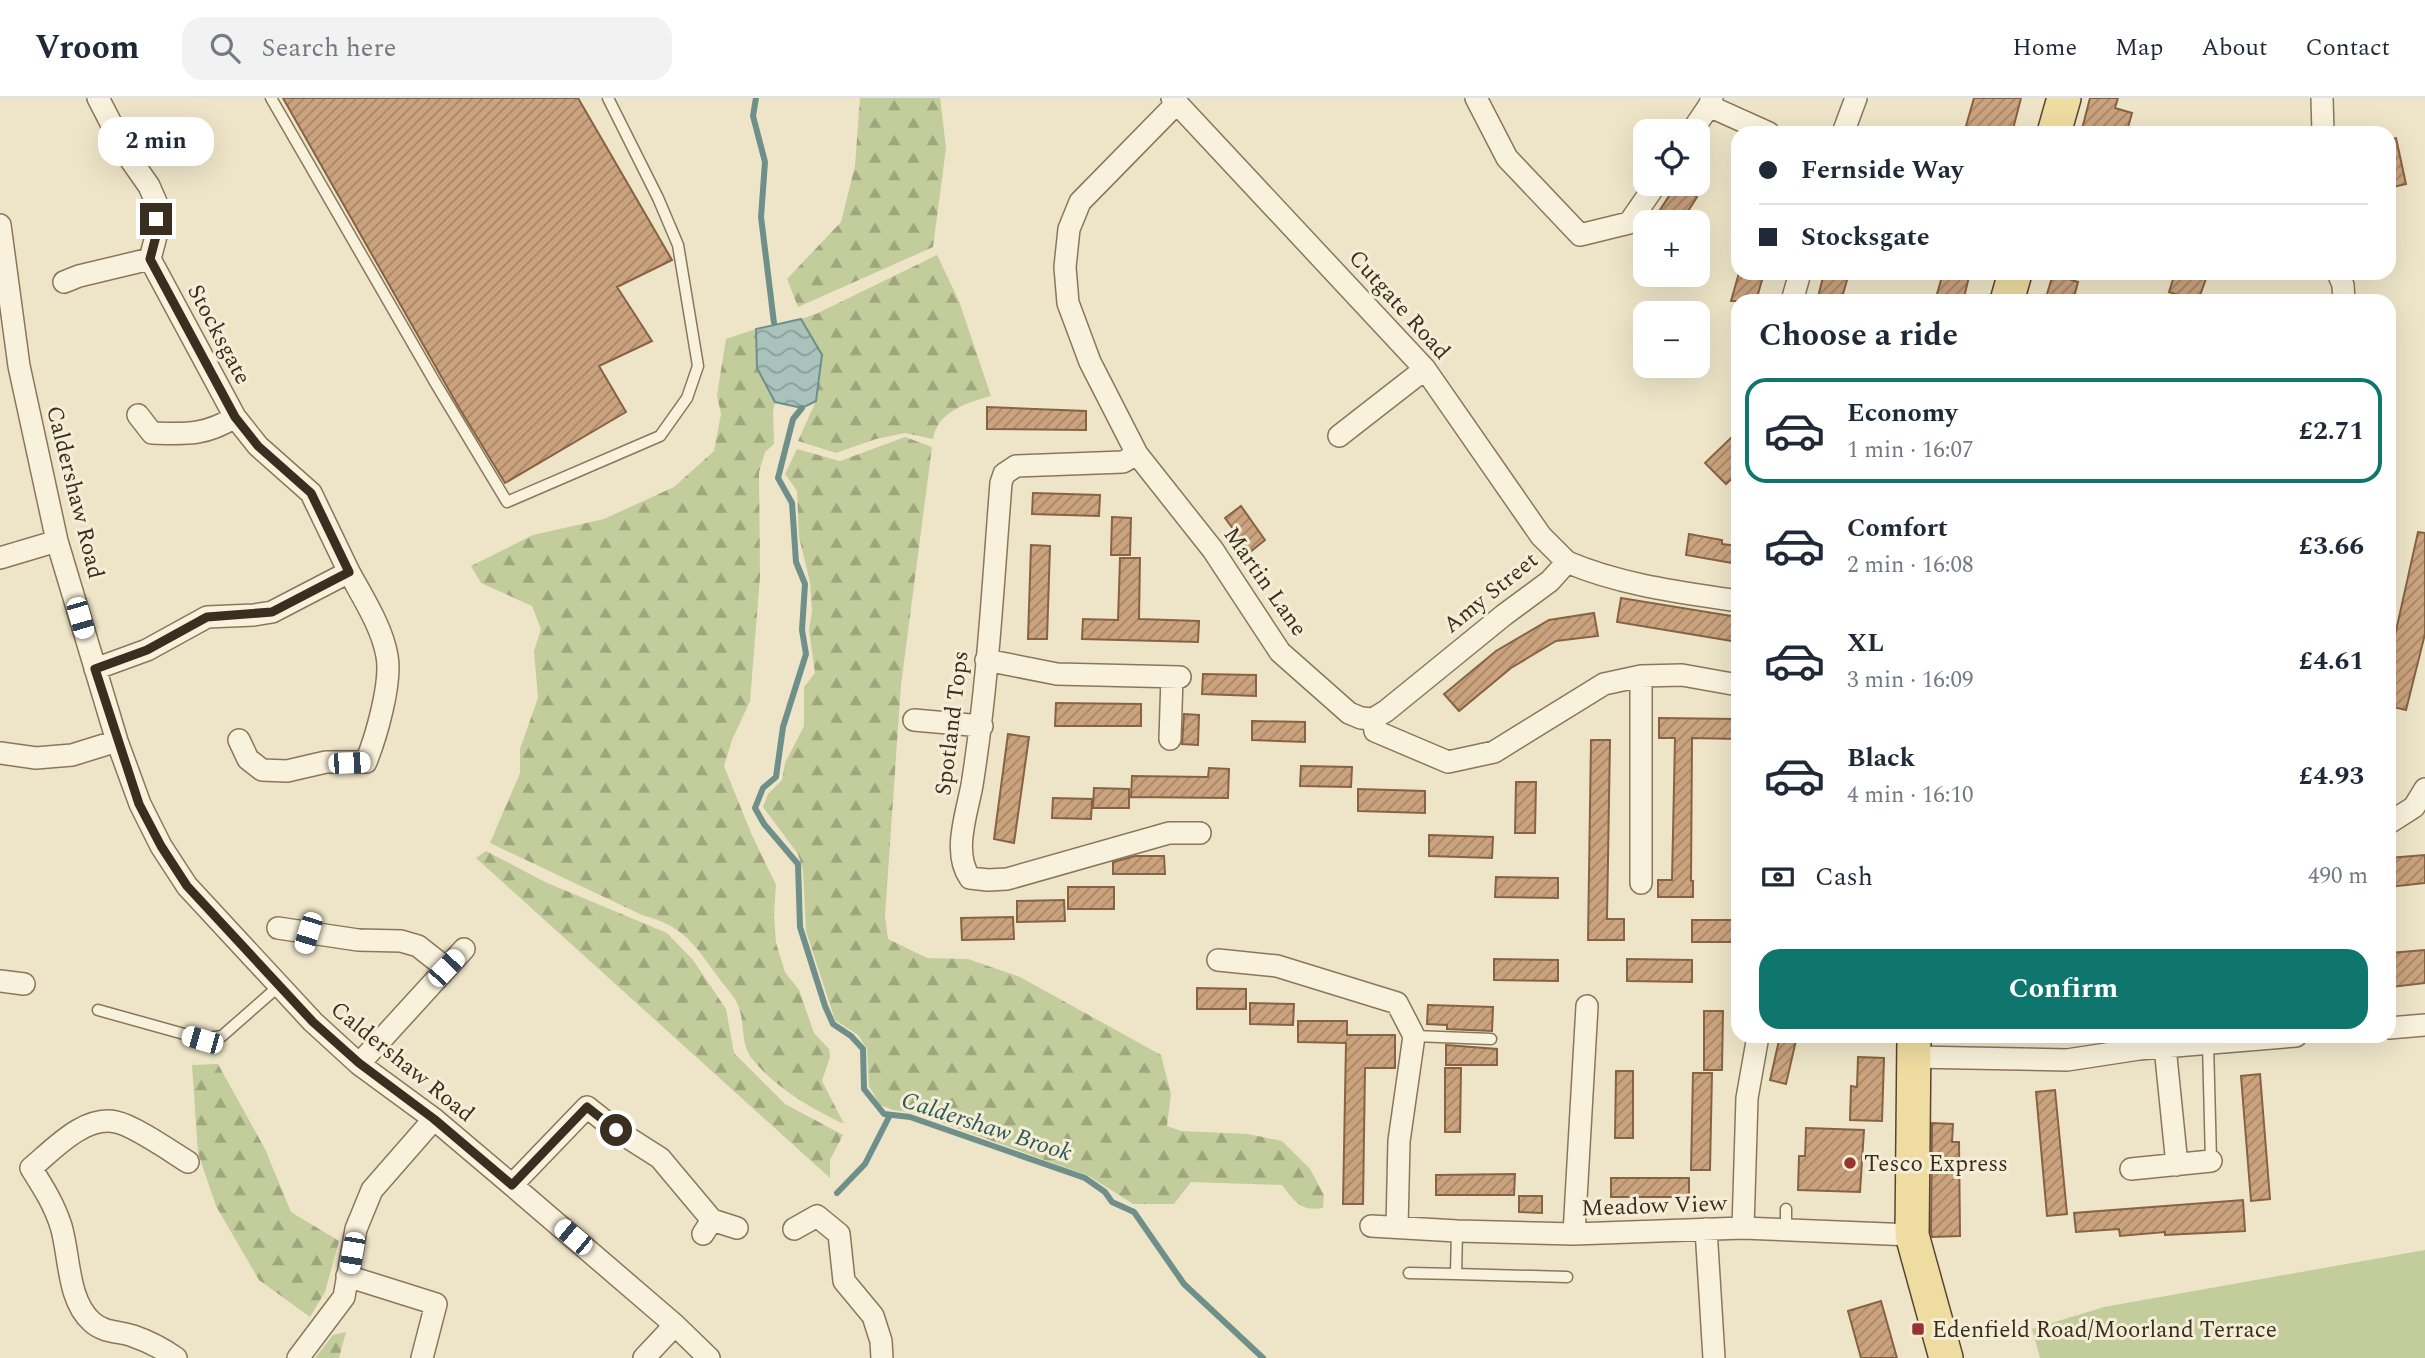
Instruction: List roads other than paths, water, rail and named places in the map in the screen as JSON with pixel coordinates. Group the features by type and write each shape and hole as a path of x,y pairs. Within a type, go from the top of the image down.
{"main road":[{"path":"2056,126 2064,98"},
{"path":"1914,1046 1912,1235 1946,1358"}],"street":[{"path":"64,282 79,276 100,281 150,259 156,236 156,202 149,186 116,135 98,98"},
{"path":"1476,98 1507,158 1580,235 1629,223 1648,196"},
{"path":"1846,126 1856,98"},
{"path":"2322,98 2323,126"},
{"name":"Cutgate Road","path":"1175,101 1425,369 1541,536 1567,562"},
{"name":"Martin Lane","path":"1175,101 1080,202 1069,229 1065,267 1069,303 1090,362 1137,454 1213,550 1280,652 1349,713 1373,719 1376,731 1448,762 1494,752 1604,684 1641,676 1682,675 1731,684"},
{"path":"1699,119 1710,102 1756,126"},
{"name":"Caldershaw Road","path":"0,225 19,366 57,541 117,741 139,804 161,846 187,886 313,1022 359,1063 434,1119 512,1185 675,1325 709,1358"},
{"name":"Stocksgate","path":"150,259 235,417 258,446 311,493 375,623 388,657 385,694 370,768 326,762 287,771 249,772 239,740"},
{"path":"1339,436 1425,369"},
{"path":"138,415 149,441 197,434 218,428 235,417"},
{"name":"Spotland Tops","path":"1137,454 1123,462 1016,466 1004,474 1001,482 982,726 962,845 962,867 970,878 1007,880 1169,833 1200,833"},
{"path":"0,558 57,541"},
{"name":"Amy Street","path":"1373,719 1387,711 1472,640 1549,581 1567,562 1596,575 1634,584 1731,600"},
{"path":"95,669 147,650 207,617 272,612 349,572"},
{"path":"986,660 1057,674 1176,677 1170,739"},
{"path":"1641,676 1641,883"},
{"path":"914,720 982,726"},
{"path":"0,752 36,758 72,755 117,741"},
{"path":"2396,819 2414,807 2425,789"},
{"path":"278,928 306,941 401,941 418,946 446,968"},
{"path":"359,1063 464,949"},
{"path":"1218,960 1277,966 1397,1003 1413,1036 1399,1142 1396,1227"},
{"path":"0,981 24,984"},
{"path":"1574,1234 1587,1006"},
{"path":"2396,1027 2425,1025"},
{"path":"1743,1228 1747,1098 1757,1043"},
{"path":"1914,1046 2067,1060 2139,1043 2165,1047 2208,1043"},
{"path":"2165,1047 2177,1165"},
{"path":"512,1185 582,1101 616,1130 660,1158 708,1227 737,1228"},
{"path":"298,1358 344,1297 356,1230 372,1191 434,1119"},
{"path":"176,1358 131,1335 109,1332 93,1323 83,1312 76,1298 62,1227 52,1203 24,1161 95,1123 116,1122 167,1139 188,1162"},
{"path":"2131,1169 2211,1161"},
{"path":"794,1229 817,1216 839,1234 844,1281 873,1316 881,1341 882,1358"},
{"name":"Meadow View","path":"1371,1226 1574,1234 1743,1228 1786,1219 1912,1235"},
{"path":"1706,1229 1714,1358"},
{"path":"348,1276 446,1306 422,1358"},
{"path":"644,1358 675,1325"}],"lane":[{"path":"271,98 507,502 660,436 687,398 698,366 678,245 658,198 608,98"},
{"path":"98,1010 202,1040 222,1035 279,986"},
{"path":"1413,1036 1491,1039"},
{"path":"2208,1043 2211,1161"},
{"path":"1456,1274 1457,1231"},
{"path":"1409,1273 1567,1277"}],"water":[{"path":"801,319 822,355 816,401 802,408 775,402 757,368 756,329"}],"waterway":[{"path":"756,98 753,116 765,162 761,217 774,323"},
{"name":"Caldershaw Brook","path":"802,408 793,419 778,478 792,503 796,562 805,584 802,630 806,654 783,727 776,777 763,788 755,808 764,824 798,864 800,927 833,1024 851,1036 863,1049 864,1089 884,1114 910,1117 1085,1178 1105,1192 1112,1202 1134,1212 1184,1284 1263,1358"},
{"path":"837,1193 865,1164 890,1115"}],"place":[{"name":"Tesco Express","path":"1850,1163"},
{"name":"Edenfield Road/Moorland Terrace","path":"1918,1329"}]}
